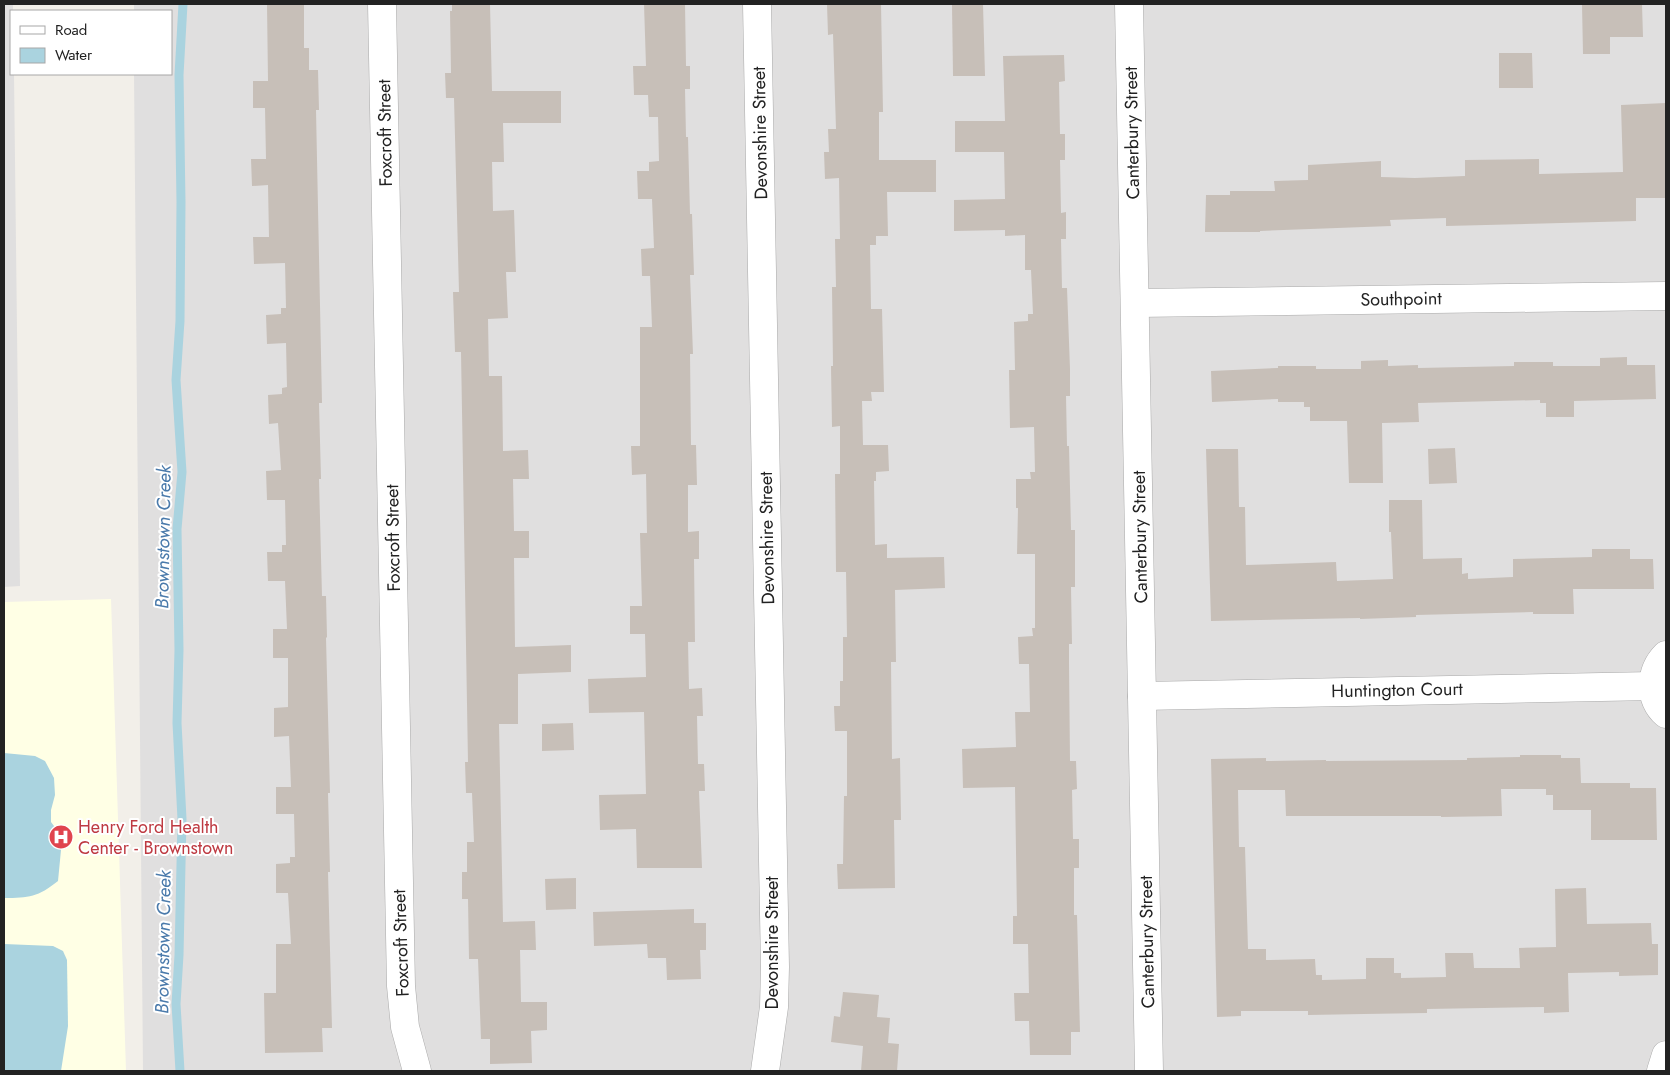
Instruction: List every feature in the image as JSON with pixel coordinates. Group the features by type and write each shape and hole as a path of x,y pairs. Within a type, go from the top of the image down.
{"street":[{"name":"Foxcroft Street","path":"382,4 401,986 405,1027 417,1071"},
{"name":"Devonshire Street","path":"757,4 775,967 774,1007 765,1071"},
{"name":"Canterbury Street","path":"1129,4 1149,1071"},
{"name":"Southpoint","path":"1136,303 1666,296"},
{"path":"1666,655 1654,673 1653,686 1655,698 1666,714"},
{"name":"Huntington Court","path":"1142,696 1653,686"},
{"path":"1661,1071 1666,1055"}],"shaded area":[{"path":"4,4 13,4 13,10 10,10 10,75 14,75 20,586 4,587"},
{"path":"134,4 1666,4 1666,1071 143,1071 134,75 172,75 172,10 134,10"},
{"name":"Henry Ford Health Center - Brownstown","path":"111,599 126,1071 4,1071 4,602"}],"water":[{"path":"4,753 35,756 45,761 54,778 55,795 51,810 51,822 60,834 61,850 58,881 33,896 4,898"},
{"path":"4,944 53,946 63,951 67,960 68,1026 61,1071 4,1071"}],"building":[{"path":"267,4 304,4 304,48 309,48 309,70 318,70 319,110 316,110 322,403 319,403 321,479 319,479 322,596 326,596 327,637 330,793 328,793 330,872 328,872 332,1028 322,1028 323,1052 265,1053 264,993 276,993 276,944 291,944 288,893 276,893 276,864 290,863 290,857 295,857 294,814 276,814 276,787 291,787 289,736 274,737 274,708 288,707 288,658 273,658 273,629 287,629 285,581 268,581 267,552 282,552 282,545 286,545 285,500 267,500 266,471 281,470 278,423 269,424 268,395 282,394 282,388 287,387 286,343 267,344 266,315 281,314 281,308 286,308 285,263 254,264 253,237 269,237 268,185 252,186 251,159 266,159 265,108 253,108 253,81 268,81"},
{"path":"452,4 490,4 492,91 561,91 561,123 503,123 504,162 492,162 493,211 514,210 516,272 506,272 508,318 488,319 489,376 502,376 503,451 528,450 529,479 513,479 514,531 529,531 529,558 514,558 515,647 571,645 571,672 518,674 518,724 499,724 503,922 535,921 536,950 520,950 521,1002 547,1002 547,1030 531,1031 532,1063 490,1064 490,1039 481,1039 478,959 469,959 468,899 462,899 462,872 467,872 467,842 474,842 472,793 466,793 465,762 468,762 461,352 455,352 453,292 459,292 454,98 446,98 445,73 451,73 450,11 452,11"},
{"path":"644,4 685,4 686,66 690,66 690,89 685,89 694,275 690,275 693,354 690,354 691,445 696,445 697,485 688,485 688,532 699,531 699,559 694,559 695,642 688,642 689,689 702,688 703,716 697,716 698,764 704,764 705,791 699,791 702,868 637,868 636,829 600,830 599,795 646,794 644,712 589,713 588,679 646,677 645,634 630,634 630,606 642,606 640,533 647,533 646,474 632,475 631,446 640,446 640,327 652,327 650,276 642,276 641,249 654,248 652,199 638,199 637,171 649,171 649,162 659,161 658,117 649,117 648,95 634,95 633,66 646,66"},
{"path":"827,4 881,4 883,112 879,112 879,160 936,160 936,192 887,192 888,236 876,236 876,245 870,245 871,309 882,309 884,392 871,392 872,401 862,401 863,445 888,445 889,471 876,472 876,481 874,481 875,545 887,544 887,558 944,557 945,588 895,590 896,662 891,662 892,759 900,758 901,820 894,820 895,888 838,889 837,864 843,864 844,796 847,796 847,731 835,731 834,706 840,706 840,681 843,681 843,637 847,637 846,572 836,572 835,474 840,474 840,426 832,427 831,366 833,366 832,287 836,287 835,239 840,239 839,178 825,179 824,152 829,152 828,129 836,129 833,34 828,35"},
{"path":"952,4 983,4 985,76 953,76"},
{"path":"1582,4 1642,4 1643,37 1610,37 1610,54 1583,54"},
{"path":"1499,53 1532,53 1533,88 1499,88"},
{"path":"1064,55 1065,81 1059,82 1060,134 1065,134 1065,160 1060,160 1061,213 1066,212 1066,239 1061,239 1062,288 1067,288 1070,369 1070,396 1066,396 1071,530 1075,530 1075,587 1071,587 1072,644 1069,644 1069,663 1070,761 1076,761 1077,789 1072,790 1073,839 1079,839 1079,868 1074,868 1074,915 1077,915 1080,1032 1071,1032 1071,1055 1030,1055 1029,1021 1015,1021 1014,993 1029,993 1028,944 1013,944 1013,916 1017,916 1015,787 963,788 962,749 1016,747 1015,712 1030,712 1029,664 1019,664 1018,637 1033,636 1032,628 1035,628 1035,554 1017,554 1018,508 1016,508 1016,479 1031,479 1030,472 1035,472 1034,427 1010,428 1009,370 1015,370 1014,322 1028,321 1028,314 1033,314 1031,270 1025,270 1025,235 1005,236 1005,230 954,231 954,200 1005,199 1004,152 955,152 955,121 1005,121 1003,56"},
{"path":"1666,103 1666,198 1636,198 1636,221 1446,226 1446,218 1390,220 1391,226 1260,232 1205,232 1206,195 1230,195 1230,191 1275,191 1274,181 1308,180 1308,165 1381,161 1381,177 1415,178 1465,176 1465,160 1539,159 1539,174 1623,172 1621,105"},
{"path":"1627,357 1627,365 1655,365 1656,399 1574,401 1574,417 1546,417 1546,403 1540,403 1540,400 1418,403 1419,422 1382,423 1383,483 1349,483 1347,421 1310,421 1310,407 1304,407 1304,402 1278,402 1278,399 1212,402 1211,371 1278,368 1278,366 1316,366 1316,369 1361,369 1361,361 1388,360 1388,366 1418,365 1418,368 1514,366 1514,362 1553,362 1553,366 1600,366 1600,358"},
{"path":"1455,448 1457,483 1429,484 1428,449"},
{"path":"1206,449 1238,449 1239,507 1245,507 1246,565 1336,562 1337,581 1393,579 1391,532 1389,532 1389,500 1422,500 1423,559 1462,558 1462,574 1468,573 1468,579 1513,577 1513,559 1592,557 1592,549 1630,549 1630,559 1653,559 1654,589 1573,589 1574,614 1533,614 1533,612 1416,615 1416,617 1360,619 1211,621"},
{"path":"573,723 574,750 542,751 542,724"},
{"path":"1520,755 1561,755 1561,758 1580,758 1581,783 1630,783 1630,788 1656,788 1657,840 1591,840 1591,810 1553,810 1553,795 1546,795 1546,789 1501,789 1502,816 1441,817 1286,816 1285,790 1238,790 1239,847 1245,847 1248,949 1266,949 1266,960 1315,959 1316,975 1322,975 1322,980 1366,979 1366,958 1394,958 1394,973 1401,973 1401,978 1446,977 1445,953 1473,953 1474,968 1520,968 1519,948 1556,947 1555,889 1586,888 1587,924 1651,923 1652,944 1658,944 1658,975 1619,976 1619,972 1568,973 1569,1012 1544,1013 1544,1007 1427,1009 1427,1013 1308,1015 1308,1011 1241,1011 1241,1016 1217,1017 1211,759 1266,758 1266,761 1467,760 1467,758 1520,757"},
{"path":"576,878 576,909 546,910 545,879"},
{"path":"694,909 694,923 706,923 706,950 700,950 701,979 667,980 666,958 648,958 647,944 594,946 593,912"},
{"path":"843,992 879,995 877,1017 890,1018 888,1043 899,1044 897,1071 861,1071 863,1046 831,1042 834,1016 840,1017"}],"waterway":[{"name":"Brownstown Creek","path":"180,1071 176,1004 182,819 177,723 179,650 177,529 182,472 176,380 180,321 179,75 183,4"}],"place":[{"name":"Henry Ford Health Center - Brownstown","path":"61,837"}]}
